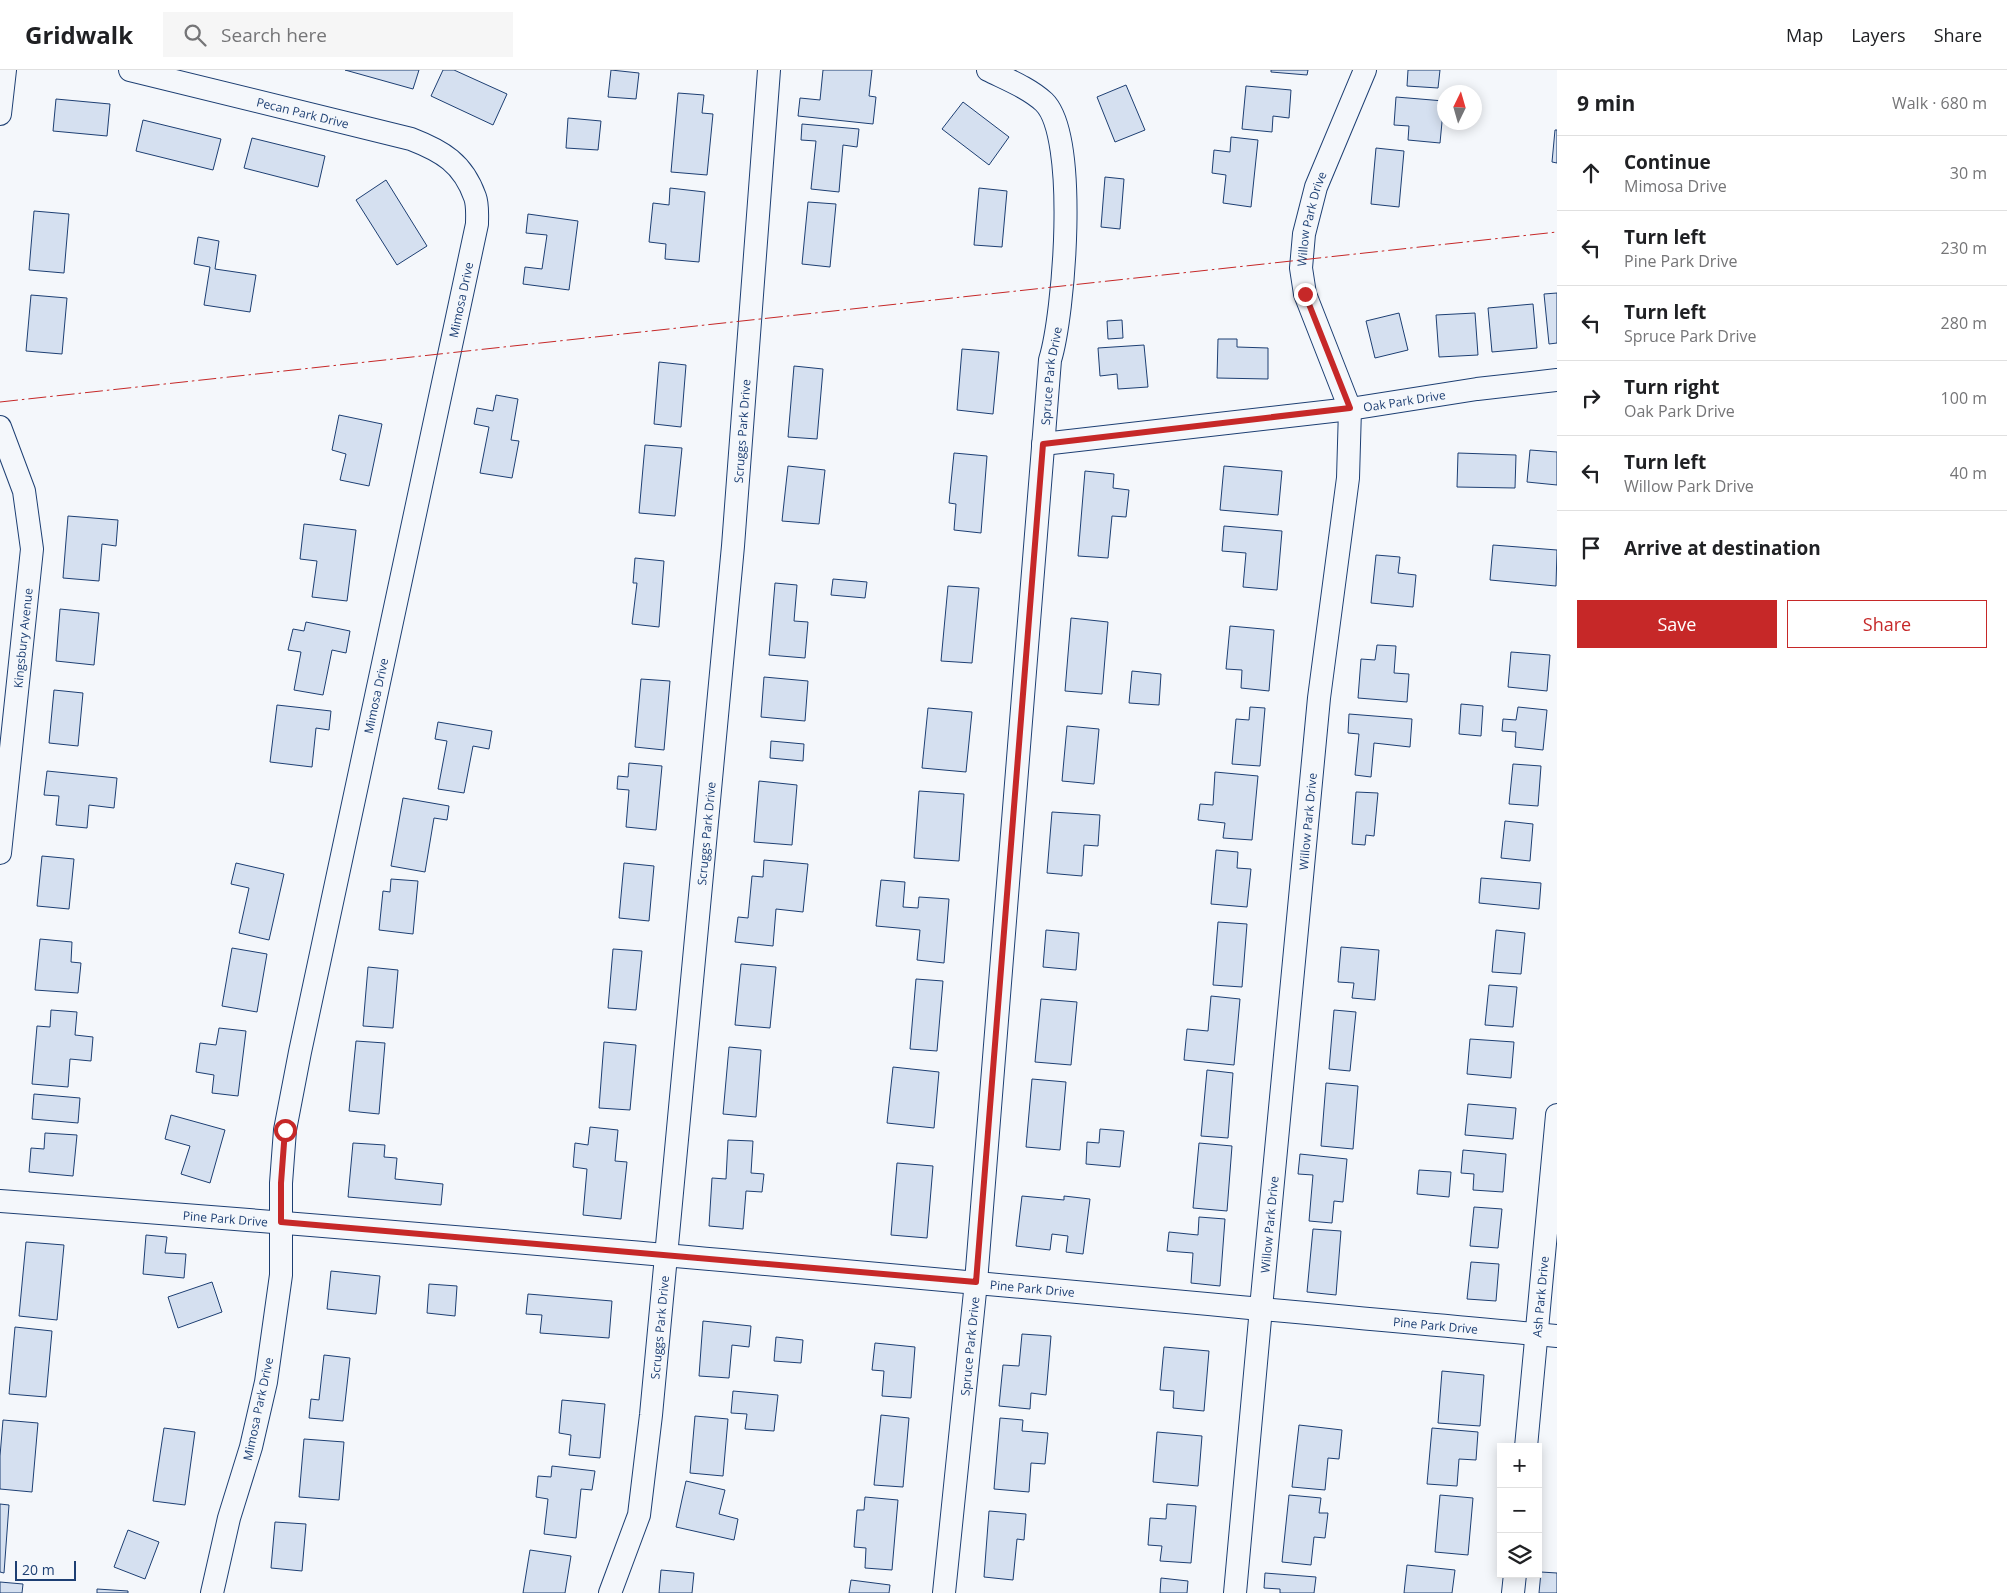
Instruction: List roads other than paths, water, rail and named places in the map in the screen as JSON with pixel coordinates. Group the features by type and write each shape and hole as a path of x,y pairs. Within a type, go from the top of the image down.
{"street":[{"path":"0,114 5,70"},
{"name":"Pecan Park Drive","path":"130,70 411,139 436,149 454,162 464,175"},
{"name":"Scruggs Park Drive","path":"610,1593 639,1515 651,1416 733,546 769,70"},
{"name":"Spruce Park Drive","path":"944,1593 976,1282 1050,360 1055,343 1064,246 1066,189 1062,149 1052,116 1045,103 1014,83 988,70"},
{"name":"Willow Park Drive","path":"1235,1593 1260,1308 1319,698 1348,478 1350,408 1305,294 1301,268 1304,234 1316,187 1365,70"},
{"name":"Mimosa Drive","path":"281,1222 281,1183 285,1130 300,1052 477,224 476,198 464,175"},
{"name":"Oak Park Drive","path":"1043,444 1350,408 1478,389 1557,380"},
{"name":"Kingsbury Avenue","path":"0,427 24,491 32,548 0,853"},
{"name":"Ash Park Drive","path":"1527,1443 1547,1335 1557,1115"},
{"name":"Pine Park Drive","path":"0,1201 666,1254 1547,1335"},
{"name":"Mimosa Park Drive","path":"212,1593 229,1518 251,1447 266,1382 281,1275 281,1222"},
{"path":"1513,1593 1514,1578"}]}
